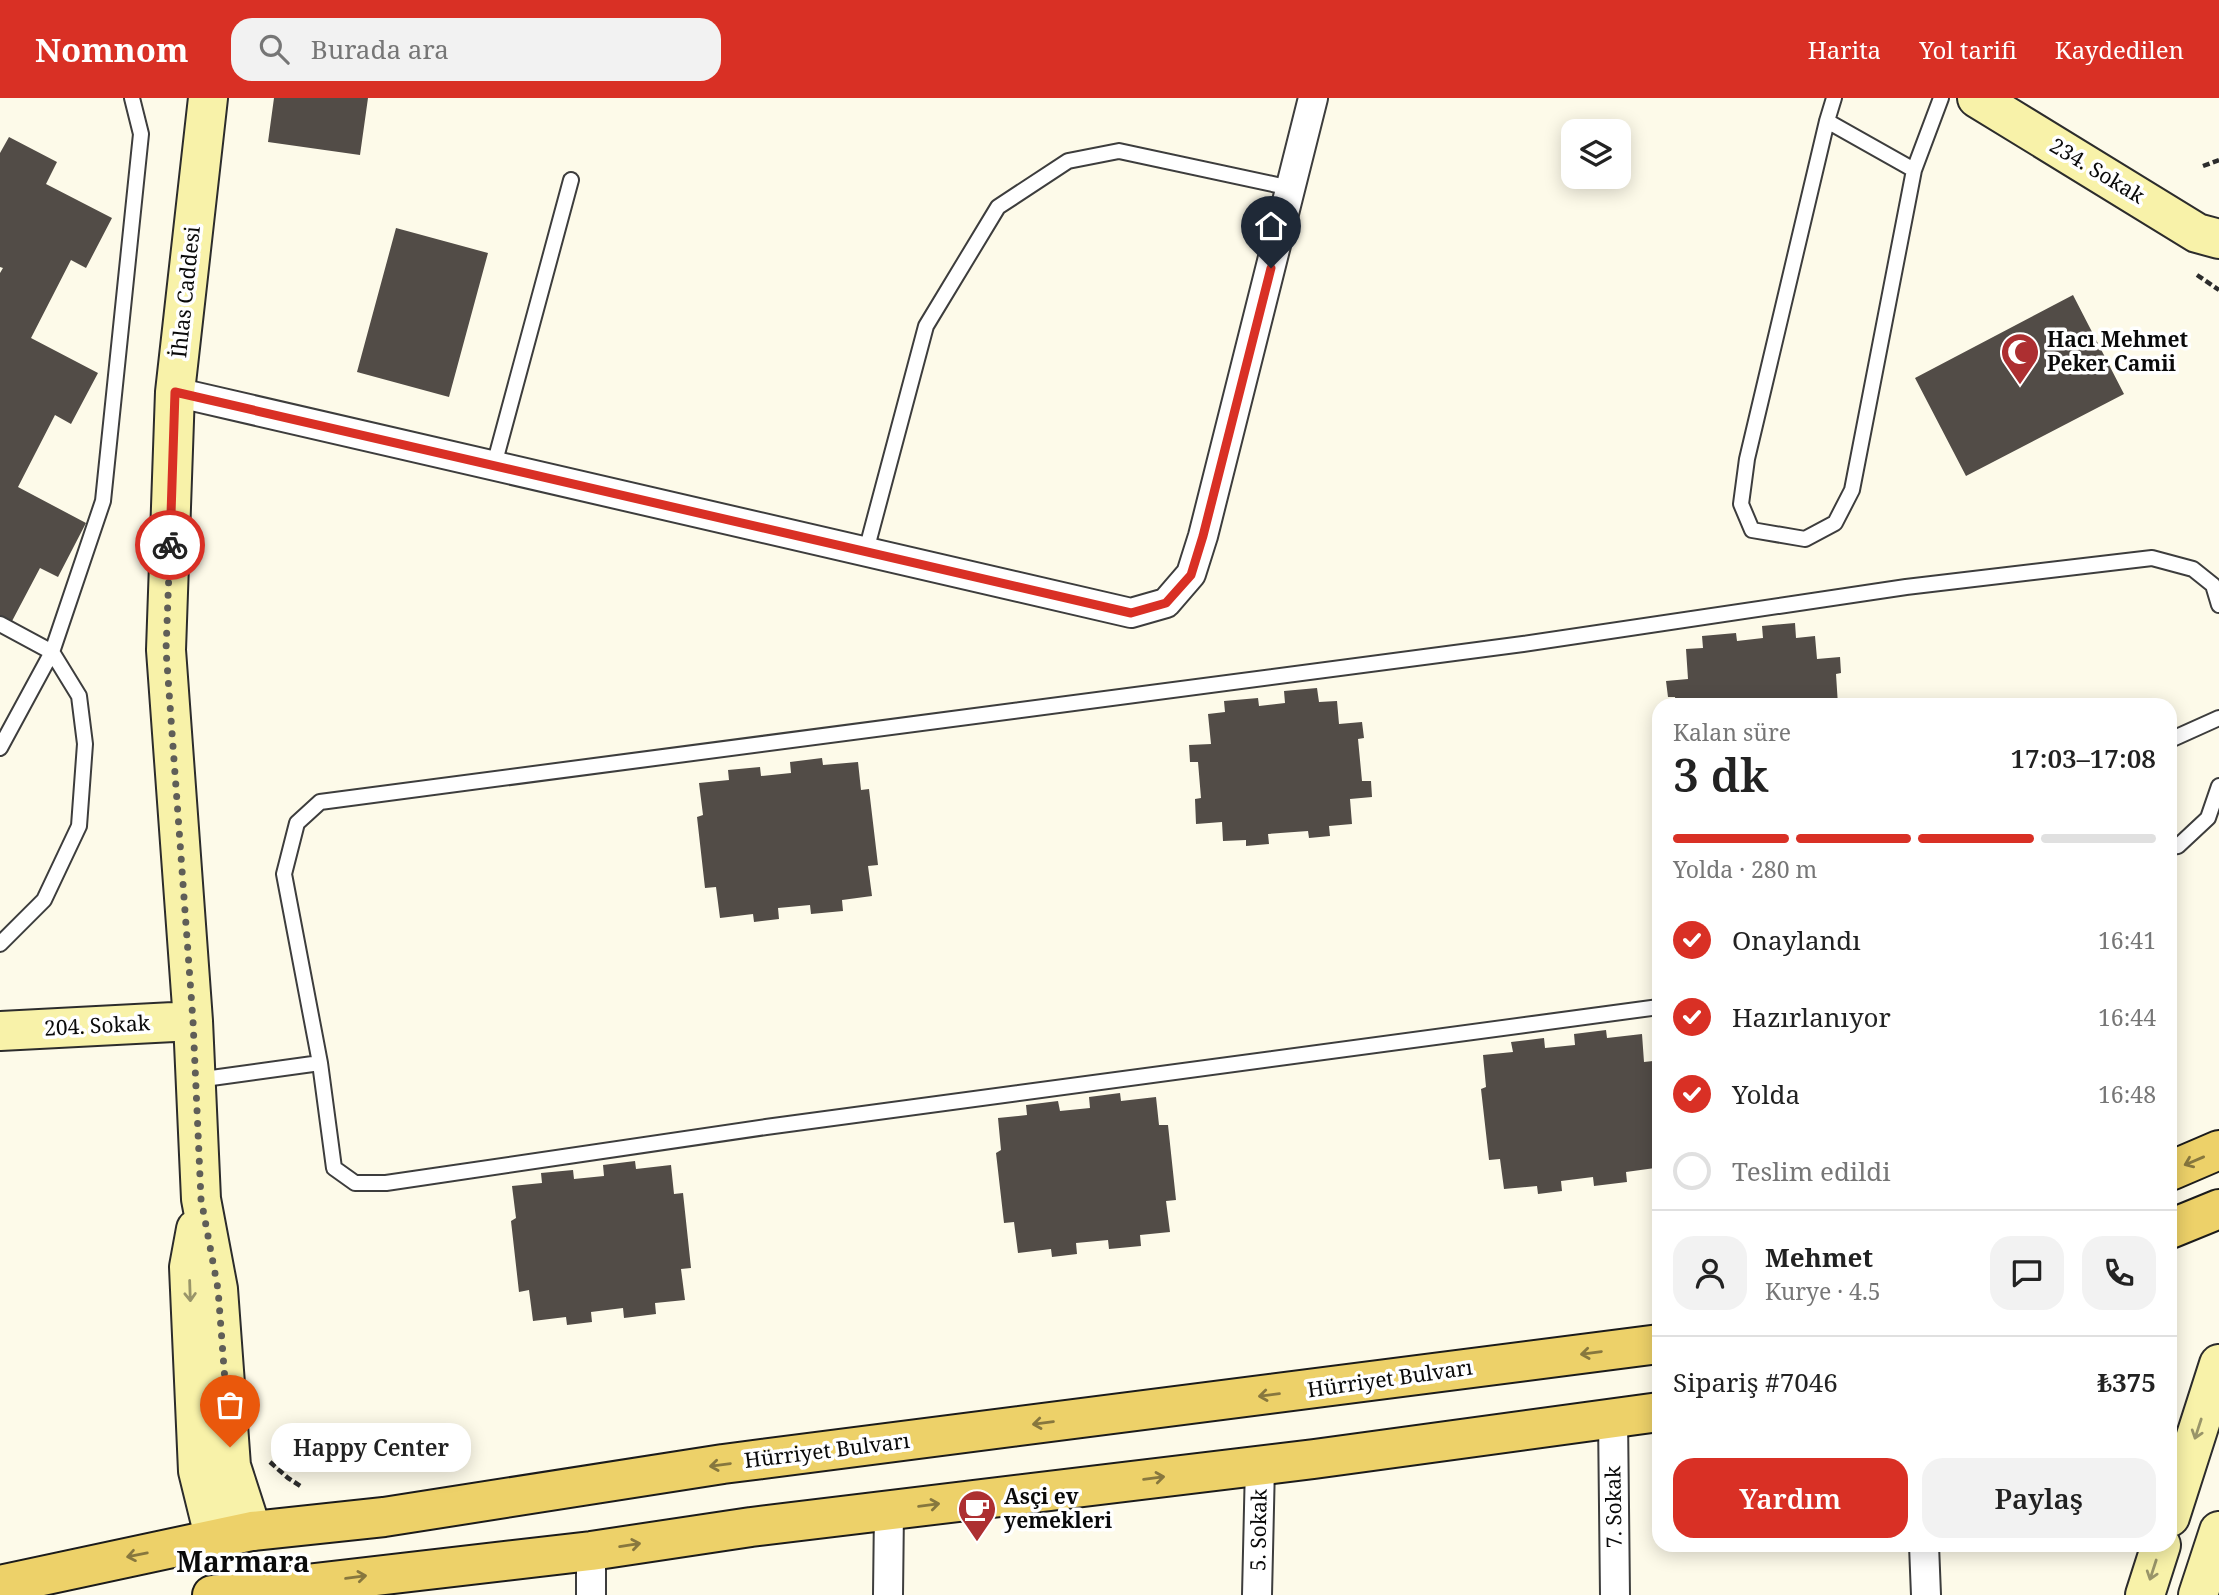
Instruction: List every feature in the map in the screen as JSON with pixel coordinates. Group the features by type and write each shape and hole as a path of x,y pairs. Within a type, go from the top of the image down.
{"main road":[{"path":"2177,1168 2219,1150"},
{"path":"2177,1225 2219,1209"},
{"name":"Hürriyet Bulvarı","path":"0,1586 252,1531 384,1517 723,1464 1652,1345"},
{"path":"215,1540 227,1594 288,1591 751,1527 1261,1465 1652,1413"},
{"path":"252,1531 288,1591"}],"street":[{"name":"İhlas Caddesi","path":"208,98 175,392 166,650 193,1021 201,1199 218,1289 231,1466 252,1531"},
{"path":"175,392 1131,613 1166,603 1191,575 1313,98"},
{"name":"234. Sokak","path":"1977,98 2197,233 2219,239"},
{"name":"204. Sokak","path":"0,1031 193,1021"},
{"name":"İhlas Caddesi","path":"201,1199 189,1267 190,1294 198,1471 215,1540"},
{"path":"2177,1495 2219,1364"},
{"name":"7. Sokak","path":"1613,1418 1615,1595"},
{"name":"5. Sokak","path":"1258,1595 1261,1465"},
{"path":"888,1595 889,1510"},
{"path":"2199,1595 2219,1531"},
{"path":"591,1551 591,1595"},
{"path":"1924,1552 1926,1595"},
{"path":"2145,1595 2159,1552"}],"lane":[{"path":"0,748 52,652 103,501 141,134 132,98"},
{"path":"1834,98 1747,459 1741,504 1752,530 1805,539 1835,523 1852,490 1914,170 1941,98"},
{"path":"1827,121 1914,170"},
{"path":"866,551 926,326 998,207 1068,161 1119,150 1291,188"},
{"path":"494,465 571,180"},
{"path":"1652,1008 780,1125 386,1183 355,1183 334,1168 320,1063 284,874 297,823 320,802 1524,644 1906,587 2152,558 2193,569 2213,585 2219,605"},
{"path":"0,624 52,652 79,696 85,744 79,826 44,900 0,944"},
{"path":"2177,737 2219,718"},
{"path":"2177,846 2208,818 2219,786"},
{"path":"196,1080 320,1063"}],"path":[{"path":"2203,166 2219,160"},
{"path":"231,1466 270,1462 288,1478 310,1491"}],"building":[{"path":"274,98 368,98 360,155 268,142"},
{"path":"9,137 57,162 46,184 112,218 86,268 71,260 31,338 98,373 71,424 55,415 18,487 86,523 58,577 40,568 11,623 0,618 0,273 3,268 0,267 0,153"},
{"path":"396,228 488,253 449,397 357,372"},
{"name":"Hacı Mehmet Peker Camii","path":"2073,295 2124,394 1966,476 1915,378"},
{"path":"1795,623 1796,638 1815,636 1817,659 1840,657 1841,673 1836,674 1838,698 1668,697 1666,681 1688,679 1686,649 1703,648 1702,636 1736,633 1737,641 1763,638 1762,626"},
{"path":"1317,688 1319,702 1337,701 1339,724 1362,722 1364,738 1358,739 1362,781 1371,781 1372,797 1350,799 1352,824 1329,826 1330,836 1309,838 1308,831 1268,834 1269,844 1246,846 1246,840 1223,841 1222,822 1196,824 1195,799 1201,798 1198,762 1190,762 1189,745 1211,744 1208,714 1225,712 1224,701 1258,698 1259,706 1285,703 1284,691"},
{"path":"822,758 823,765 858,762 861,790 869,789 878,865 868,866 872,896 842,900 843,911 811,914 810,905 778,908 779,919 754,922 753,914 720,918 716,887 705,888 697,817 703,815 699,783 729,780 728,770 760,767 761,776 791,773 790,762"},
{"path":"1606,1030 1607,1038 1642,1034 1644,1062 1652,1061 1652,1168 1626,1172 1627,1182 1594,1186 1593,1177 1561,1181 1562,1191 1538,1194 1537,1186 1504,1189 1500,1159 1489,1160 1481,1089 1486,1087 1483,1055 1513,1052 1511,1042 1544,1038 1545,1048 1575,1045 1574,1034"},
{"path":"1120,1093 1121,1101 1156,1097 1159,1125 1168,1125 1176,1200 1166,1201 1170,1232 1140,1235 1141,1246 1109,1249 1108,1240 1076,1243 1077,1254 1052,1257 1051,1249 1018,1253 1014,1222 1004,1223 996,1153 1001,1150 998,1118 1027,1115 1026,1105 1058,1101 1060,1111 1090,1108 1089,1097"},
{"path":"635,1161 636,1169 671,1165 674,1194 683,1193 691,1268 681,1269 685,1300 655,1303 656,1314 624,1318 623,1308 591,1312 592,1322 567,1325 566,1317 533,1321 529,1290 519,1292 511,1221 516,1218 512,1186 542,1183 541,1173 573,1170 574,1179 604,1176 603,1165"}],"way so far":[{"path":"170,545 166,650 193,1021 201,1199 218,1289 230,1447"}],"place":[{"name":"Hacı Mehmet Peker Camii","path":"2020,386"},
{"name":"Happy Center","path":"230,1447"},
{"name":"Asçi ev yemekleri","path":"977,1543"}],"district":[{"name":"Marmara","path":"243,1562"}],"route":[{"path":"170,545 175,392 1131,613 1166,603 1191,575 1271,268"}]}
